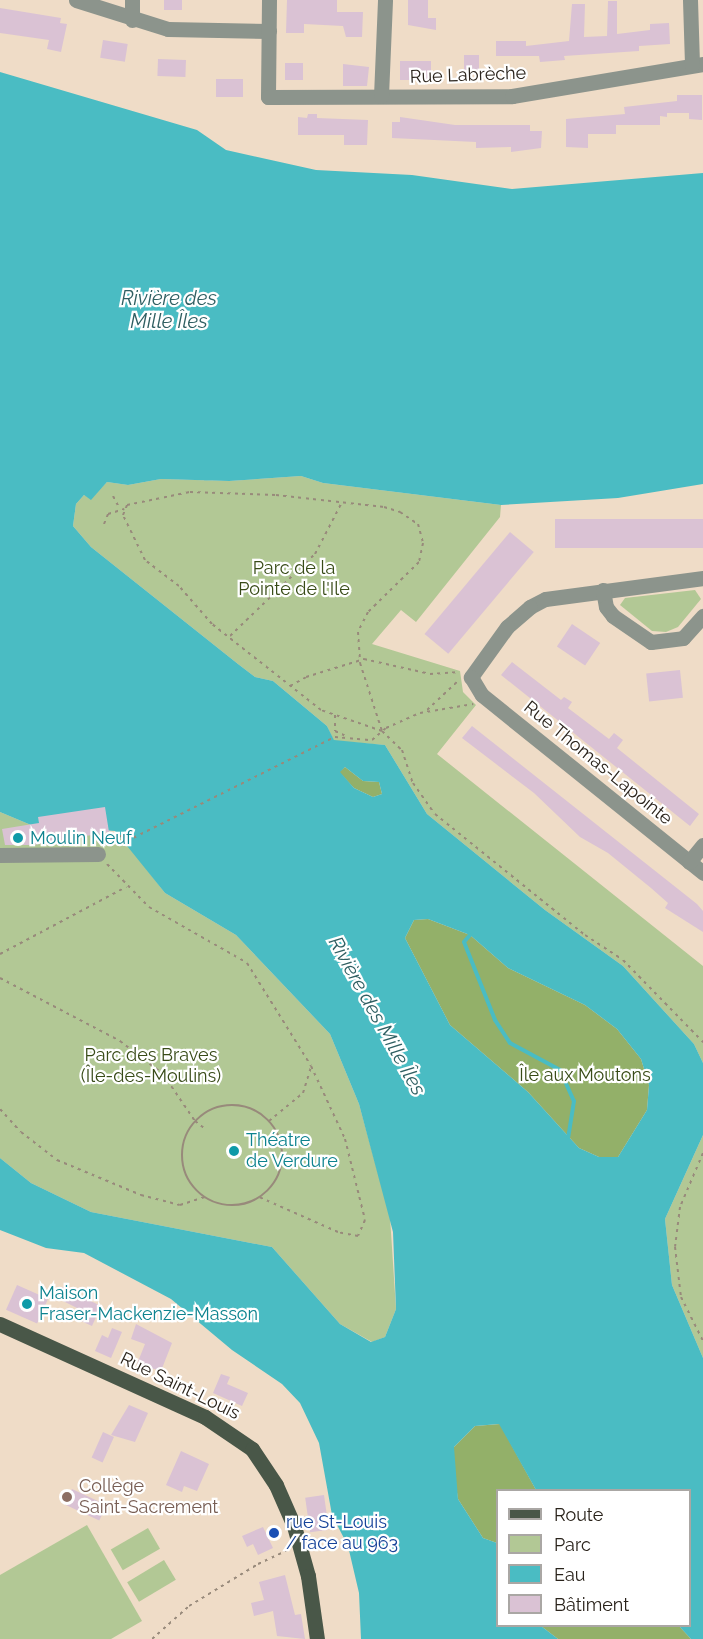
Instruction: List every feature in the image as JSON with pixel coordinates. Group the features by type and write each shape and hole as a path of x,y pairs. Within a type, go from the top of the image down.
{"main road":[{"name":"Rue Saint-Louis","path":"0,1324 205,1417 235,1434 267,1470 300,1546 317,1639"}],"street":[{"path":"76,0 132,20 168,29 269,31 269,0"},
{"path":"132,0 132,20"},
{"path":"381,96 385,0"},
{"path":"690,0 698,65"},
{"name":"Rue Labrèche","path":"269,31 268,97 512,96 698,65"},
{"path":"463,675 474,669 507,627 530,607 554,597 703,578"},
{"path":"603,590 606,606 613,616 651,642 683,638 703,616"},
{"name":"Rue Thomas-Lapointe","path":"463,675 482,695 703,873"},
{"path":"689,862 703,845"},
{"path":"0,855 100,852"}],"path":[{"path":"104,524 108,514 157,497 217,491 341,503 400,512 418,524 423,543 419,562 413,571 362,622 360,660 382,731"},
{"path":"113,496 122,509 145,560 179,586 212,624 321,710 382,731 405,754 413,783 430,809 585,935 623,960 703,1042"},
{"path":"230,636 315,554 341,503"},
{"path":"290,687 306,677 360,660 430,674 463,675"},
{"path":"425,712 463,675"},
{"path":"259,1197 338,1232 358,1236 365,1220 345,1139 311,1066 247,963 149,907 126,887 100,852 123,835 127,841 335,737 372,740 382,731 425,712 474,704"},
{"path":"335,715 336,731 350,738"},
{"path":"0,954 126,887"},
{"path":"0,978 120,1041 163,1074 195,1121 204,1128"},
{"path":"269,1121 303,1093 311,1066"},
{"path":"228,1105 255,1110 269,1121 280,1141 282,1154 279,1171 259,1197 238,1205 205,1197 190,1183 183,1166 185,1137 195,1121 213,1109 228,1105"},
{"path":"0,1109 21,1132 57,1160 180,1205 205,1197"},
{"path":"703,1153 680,1208 675,1247 681,1297 703,1341"},
{"path":"698,1164 703,1166"},
{"path":"152,1639 189,1606 258,1564 300,1546"}],"green space":[{"name":"Parc de la Pointe de l'Ile","path":"301,476 323,483 501,505 500,517 416,622 401,610 372,644 460,671 463,692 476,705 437,754 703,966 703,1063 694,1044 623,966 545,910 427,814 385,745 334,741 327,726 273,681 255,677 238,664 91,547 73,526 76,504 84,495 91,499 107,482 128,485 161,479 229,481"},
{"path":"695,590 701,599 678,627 666,632 652,631 620,605 625,598"},
{"path":"345,767 363,781 379,782 382,794 373,797 354,788 339,772"},
{"name":"Parc des Braves (Île-des-Moulins)","path":"0,812 31,825 102,831 123,839 165,893 236,935 330,1034 359,1104 390,1217 396,1309 385,1337 372,1342 340,1324 272,1247 91,1212 31,1183 0,1158"},
{"name":"Île aux Moutons","path":"428,919 470,935 508,968 585,1005 617,1029 641,1059 649,1085 647,1110 618,1157 599,1157 579,1148 528,1092 450,1025 405,938 414,920"},
{"path":"703,1135 703,1358 672,1285 665,1219"},
{"path":"500,1424 535,1489 496,1489 496,1543 483,1538 458,1499 454,1472 454,1447 475,1426"},
{"path":"87,1525 142,1621 111,1639 0,1639 0,1575"},
{"path":"148,1528 160,1549 123,1570 111,1550"},
{"path":"164,1560 176,1580 139,1602 127,1582"},
{"path":"542,1627 680,1627 691,1639 558,1639"}],"water":[{"name":"Rivière des Mille Îles","path":"0,72 197,130 226,150 316,170 412,175 512,189 703,173 703,484 618,498 501,505 323,483 301,476 229,481 161,479 128,485 107,482 91,500 84,495 76,504 73,526 91,547 238,664 255,677 273,681 327,726 334,740 385,745 427,814 545,910 623,966 694,1044 703,1063 703,1135 665,1219 672,1285 703,1358 703,1639 691,1639 680,1627 691,1627 691,1489 535,1489 499,1424 475,1426 454,1447 458,1499 483,1538 496,1543 496,1627 542,1627 558,1639 361,1639 359,1593 348,1546 332,1515 319,1443 300,1403 282,1384 232,1350 171,1299 84,1253 46,1248 0,1230 0,1158 31,1183 91,1212 272,1247 340,1324 371,1342 385,1337 396,1309 393,1232 359,1104 330,1034 236,935 165,893 115,831 31,825 0,812","holes":["345,767 363,781 379,782 382,794 373,797 354,788 340,772","428,919 470,935 508,968 585,1005 617,1029 641,1059 649,1085 647,1110 618,1157 599,1157 579,1148 528,1092 450,1025 405,938 414,920"]}],"building":[{"path":"164,0 182,0 182,10 164,10"},
{"path":"287,0 337,0 337,12 363,12 362,37 346,37 343,26 304,24 304,33 286,33"},
{"path":"408,0 428,0 428,18 436,18 436,30 408,25"},
{"path":"608,1 617,1 617,34 650,30 650,24 669,23 670,44 639,46 639,51 564,56 565,60 540,62 539,56 496,56 496,41 526,41 526,46 569,41 572,4 585,4 584,37 607,36"},
{"path":"0,8 61,18 60,23 67,24 61,52 47,49 49,40 0,33"},
{"path":"103,40 128,44 125,62 100,58"},
{"path":"464,55 479,55 479,70 464,70"},
{"path":"158,59 186,60 185,77 157,76"},
{"path":"400,61 431,61 431,80 400,80"},
{"path":"285,63 303,63 303,80 285,80"},
{"path":"343,64 369,67 367,86 343,86"},
{"path":"216,79 243,79 243,97 216,97"},
{"path":"677,95 702,95 702,120 689,119 689,113 667,113 667,117 660,116 660,125 616,125 616,134 588,134 588,148 566,147 566,119 625,114 624,107 677,101"},
{"path":"308,114 317,114 317,118 368,120 367,145 344,145 344,135 298,135 298,117 307,118"},
{"path":"400,117 455,125 530,125 530,131 542,131 541,148 511,152 511,147 476,148 476,142 392,138 392,122 400,122"},
{"path":"555,519 703,519 703,548 555,548"},
{"path":"510,532 534,552 448,654 425,634"},
{"path":"572,624 600,643 585,665 557,646"},
{"path":"512,662 561,700 564,697 572,702 568,708 609,739 614,733 623,740 617,748 699,814 690,826 501,675"},
{"path":"680,670 683,698 649,701 646,674"},
{"path":"472,726 697,904 703,911 703,932 665,908 668,903 651,888 608,853 580,837 534,793 462,738"},
{"path":"105,807 109,832 34,845 5,845 2,829 39,823 38,817"},
{"name":"Maison Fraser-Mackenzie-Masson","path":"17,1285 48,1299 37,1323 6,1310"},
{"path":"62,1287 101,1306 92,1326 79,1320 83,1311 57,1298"},
{"path":"136,1324 172,1343 161,1371 137,1364 145,1344 131,1339"},
{"path":"112,1328 122,1332 111,1358 95,1351 102,1335 108,1338"},
{"path":"221,1374 230,1377 227,1384 248,1393 242,1406 213,1393"},
{"path":"129,1405 148,1413 135,1442 111,1435"},
{"path":"103,1432 114,1437 103,1462 92,1458"},
{"path":"181,1451 209,1464 197,1491 184,1486 182,1492 166,1485"},
{"path":"72,1489 106,1505 99,1520 65,1504"},
{"path":"324,1495 329,1530 310,1532 305,1498"},
{"path":"263,1527 273,1548 258,1555 253,1544 247,1547 242,1536"},
{"path":"285,1575 295,1615 301,1614 305,1639 277,1636 273,1611 254,1616 251,1603 264,1600 259,1582"}],"waterway":[{"path":"470,935 464,942 495,1020 510,1043 560,1070 574,1101 568,1137"}],"place":[{"name":"Moulin Neuf","path":"18,838"},
{"name":"Théatre de Verdure","path":"234,1151"},
{"name":"Maison Fraser-Mackenzie-Masson","path":"27,1304"},
{"name":"Collège Saint-Sacrement","path":"67,1497"},
{"name":"rue St-Louis / face au 963","path":"274,1533"}]}
